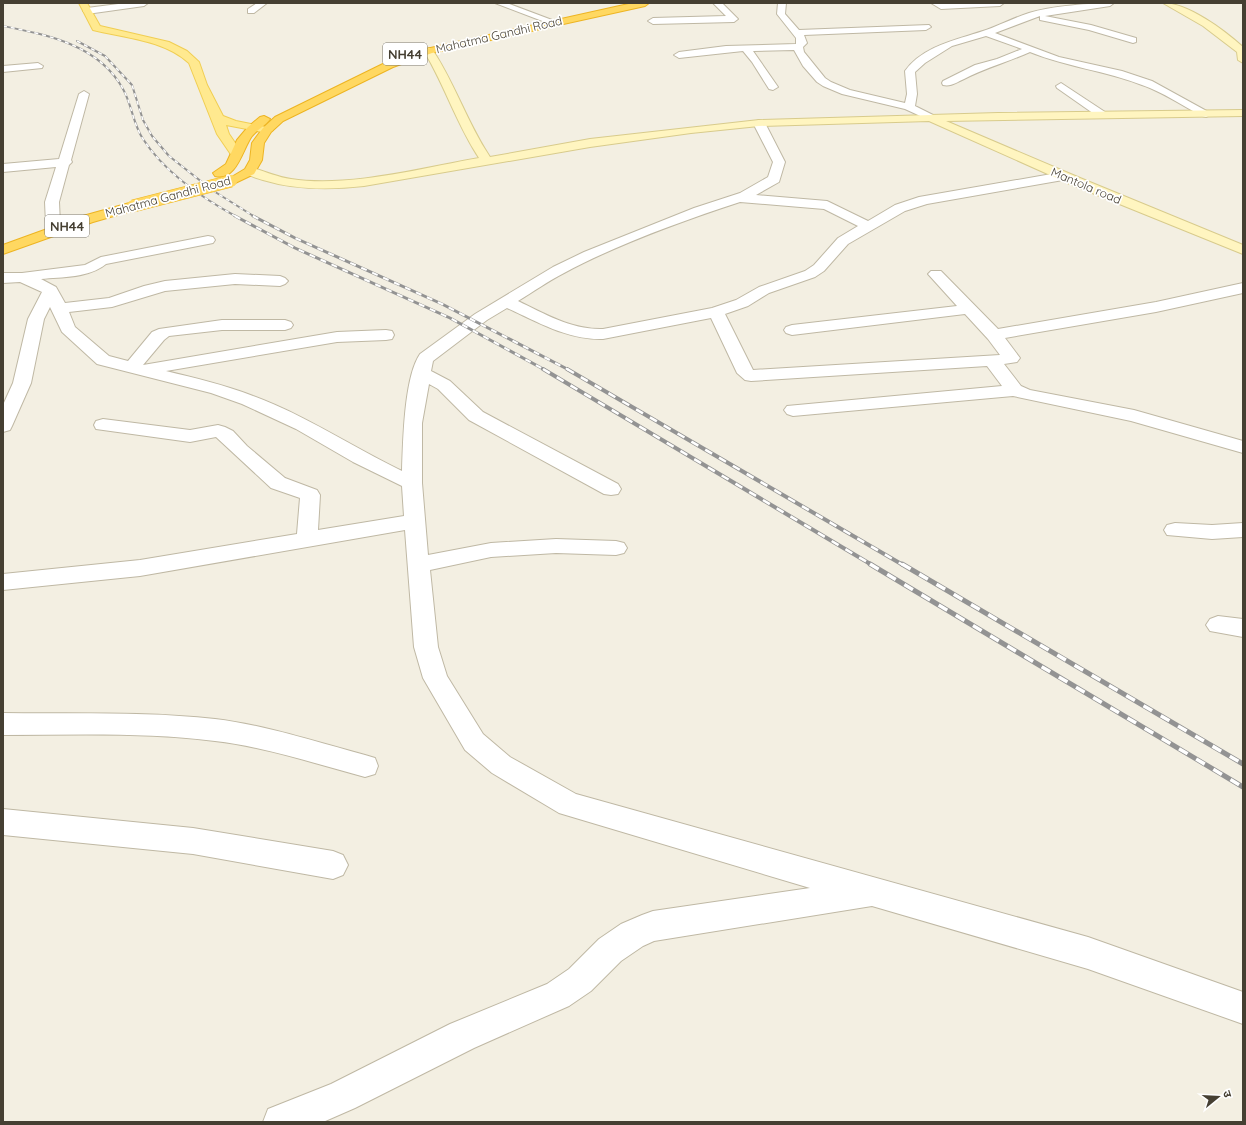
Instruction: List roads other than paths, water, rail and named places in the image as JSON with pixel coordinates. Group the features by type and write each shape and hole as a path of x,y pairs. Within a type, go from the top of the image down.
{"highway":[{"name":"Mahatma Gandhi Road","path":"3,250 128,204 219,173 231,166 238,146 253,129 269,117 390,59 442,43 627,3"},
{"name":"Mahatma Gandhi Road","path":"3,241 53,224 128,204 231,181 250,171 256,160 258,143 266,130 279,119 389,65 429,51 645,3"}],"main road":[{"path":"85,7 96,28 166,44 184,53 194,62 202,85 218,118 223,134 236,153"},
{"path":"218,118 247,121 269,117"},
{"path":"218,118 233,124 253,129 266,130"}],"street":[{"path":"85,7 144,3"},
{"path":"251,11 263,3"},
{"path":"504,3 548,20"},
{"path":"653,21 734,19 717,3"},
{"path":"678,55 745,48 798,47 802,43 797,33 781,14 782,3"},
{"path":"935,3 941,6 1000,3"},
{"path":"906,107 912,94 910,72 914,67 949,44 986,33 1032,15 1110,3"},
{"path":"1167,3 1187,13 1229,39 1243,54"},
{"path":"1032,15 1091,28 1133,40"},
{"path":"797,33 926,27"},
{"path":"986,33 1063,61 1118,73 1148,84 1206,114"},
{"path":"798,47 799,52 807,64 821,80 827,84 846,92 906,107 930,118"},
{"path":"745,48 756,60 773,88"},
{"path":"947,83 979,67 1001,61 1030,48"},
{"path":"429,51 444,76 470,136 486,160"},
{"path":"3,68 38,66"},
{"path":"1061,86 1101,114"},
{"path":"53,224 52,202 66,162 84,94"},
{"path":"250,171 274,181 300,184 335,185 364,182 590,143 759,123 1101,114 1243,113"},
{"name":"Mantola road","path":"930,118 1212,239 1243,250"},
{"path":"759,123 779,165 774,179 740,198 699,211 589,255 558,270 482,317 426,358 413,423 412,483 426,647 436,678 474,742 501,765 528,782 569,804 874,893 1088,953 1243,1008"},
{"path":"3,168 66,162"},
{"path":"506,302 566,328 589,335 603,334 716,312 742,303 764,290 810,274 819,268 843,241 900,208 924,200 1063,176"},
{"path":"740,198 827,205 868,226"},
{"path":"11,278 85,269 93,267 101,261 208,240"},
{"path":"716,312 746,373 751,376 992,361 1011,358 994,335 936,274"},
{"path":"11,278 43,285 51,290 68,328 103,360 217,389 248,400 303,424 360,458 412,483"},
{"path":"59,309 112,302 165,286 235,279 280,281"},
{"path":"994,335 1156,307 1243,288"},
{"path":"3,426 22,383 36,319 51,290"},
{"path":"792,330 968,309"},
{"path":"139,369 158,336 165,332 222,325 285,325"},
{"path":"139,369 337,337 386,334"},
{"path":"992,361 1015,390"},
{"path":"422,373 444,385 476,416 611,489"},
{"path":"793,410 1015,390 1041,398 1134,416 1243,447"},
{"path":"102,425 190,436 218,431 226,435 240,450 278,483 310,495 307,540"},
{"path":"3,582 140,568 415,521"},
{"path":"1175,530 1212,532 1243,530"},
{"path":"418,565 491,550 556,546 616,548"},
{"path":"1218,625 1243,628"},
{"path":"3,724 174,726 215,730 241,734 365,766"},
{"path":"3,822 50,828 193,841 333,865"},
{"path":"281,1122 343,1096 462,1036 558,995 580,980 610,950 632,935 653,926 874,893"}],"railway":[{"path":"3,26 37,33 71,44 100,62 113,74 123,89 143,139 162,163 185,184 211,202 237,217"},
{"path":"77,41 105,56 132,85 143,120 152,136 169,156 212,190 255,217"},
{"path":"235,216 295,248 450,318 545,370"},
{"path":"253,216 295,238 442,304 569,370"},
{"path":"543,369 872,565"},
{"path":"567,369 903,565"},
{"path":"870,564 1243,787"},
{"path":"902,564 1243,764"}]}
